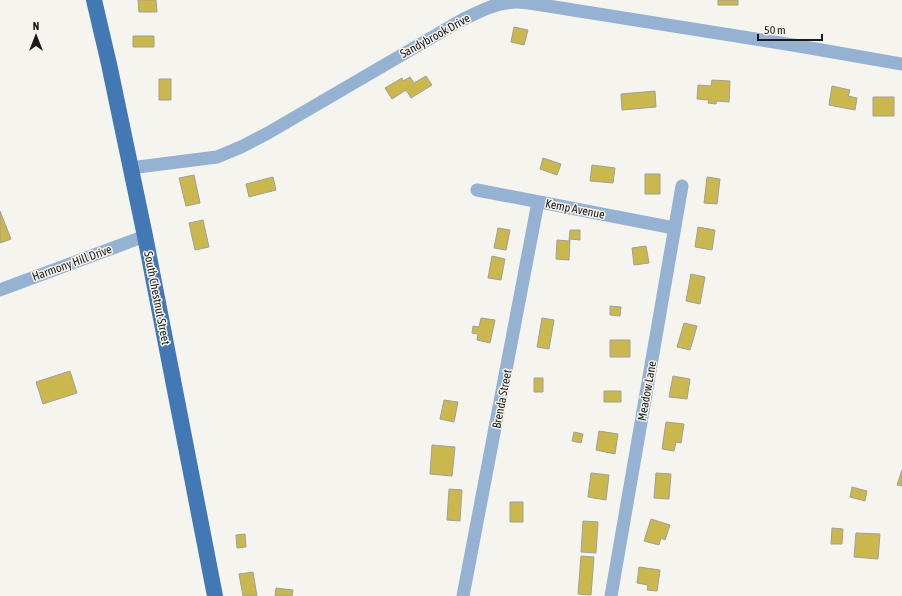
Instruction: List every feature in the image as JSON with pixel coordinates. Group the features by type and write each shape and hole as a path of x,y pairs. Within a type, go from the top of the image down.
{"main road":[{"name":"South Chestnut Street","path":"94,0 145,236 215,596"}],"street":[{"name":"Sandybrook Drive","path":"130,168 217,157 241,147 268,133 460,21 489,7 503,3 517,2 542,5 902,64"},
{"name":"Meadow Lane","path":"611,596 682,186"},
{"name":"Kemp Avenue","path":"477,190 674,228"},
{"name":"Brenda Street","path":"463,596 538,202"},
{"name":"Harmony Hill Drive","path":"0,290 145,236"}],"building":[{"path":"138,0 156,0 157,12 139,12"},
{"path":"718,0 738,0 738,5 718,5"},
{"path":"514,27 528,30 524,45 511,42"},
{"path":"133,36 154,36 154,47 133,47"},
{"path":"426,76 432,85 411,98 406,90 392,99 385,88 402,78 403,81 410,77 414,83"},
{"path":"159,79 171,79 171,100 159,100"},
{"path":"712,80 730,81 729,102 717,101 716,104 708,103 709,100 697,99 698,85 711,86"},
{"path":"832,86 850,90 848,96 857,98 855,110 829,105"},
{"path":"655,91 656,107 622,110 621,94"},
{"path":"873,97 894,97 894,116 873,116"},
{"path":"543,158 561,164 557,175 540,169"},
{"path":"592,165 615,168 613,183 590,181"},
{"path":"645,174 660,174 660,194 645,194"},
{"path":"194,175 200,203 186,206 179,178"},
{"path":"273,177 276,190 249,197 246,184"},
{"path":"707,177 720,179 717,204 704,203"},
{"path":"0,211 11,239 0,243"},
{"path":"203,220 209,247 195,250 189,223"},
{"path":"698,227 715,230 712,250 695,247"},
{"path":"498,228 510,230 506,250 494,248"},
{"path":"570,230 580,230 580,240 570,239 569,260 556,259 557,240 569,241"},
{"path":"646,246 649,263 634,265 632,248"},
{"path":"492,256 505,259 501,280 488,278"},
{"path":"691,274 705,277 700,304 686,301"},
{"path":"610,306 621,307 620,316 610,315"},
{"path":"481,318 495,320 490,343 477,340 478,334 472,333 473,326 479,327"},
{"path":"542,318 554,320 549,349 537,347"},
{"path":"684,323 697,326 690,350 677,347"},
{"path":"610,340 630,340 630,357 610,357"},
{"path":"70,371 77,393 43,404 36,382"},
{"path":"673,376 690,379 687,399 669,397"},
{"path":"534,378 543,378 543,392 534,392"},
{"path":"604,391 621,391 621,402 604,402"},
{"path":"444,400 458,402 454,422 440,419"},
{"path":"666,422 684,424 681,443 676,442 674,451 662,449"},
{"path":"599,431 618,434 615,454 596,450"},
{"path":"574,432 583,434 581,443 572,441"},
{"path":"432,445 455,447 452,476 430,474"},
{"path":"902,470 902,486 897,485"},
{"path":"591,473 609,475 606,500 588,497"},
{"path":"656,473 671,474 669,499 654,498"},
{"path":"852,487 867,491 865,501 850,497"},
{"path":"449,489 462,490 460,521 447,520"},
{"path":"510,502 523,502 523,522 510,522"},
{"path":"651,519 670,525 665,540 661,538 659,545 644,541"},
{"path":"583,521 598,522 596,553 581,552"},
{"path":"832,528 843,529 842,544 831,544"},
{"path":"856,533 880,534 878,559 854,557"},
{"path":"245,534 246,547 237,548 236,535"},
{"path":"581,556 594,557 591,595 578,594"},
{"path":"639,567 660,570 657,591 647,590 648,585 637,583"},
{"path":"253,572 257,596 243,596 239,574"},
{"path":"276,588 293,590 292,596 275,596"}]}
